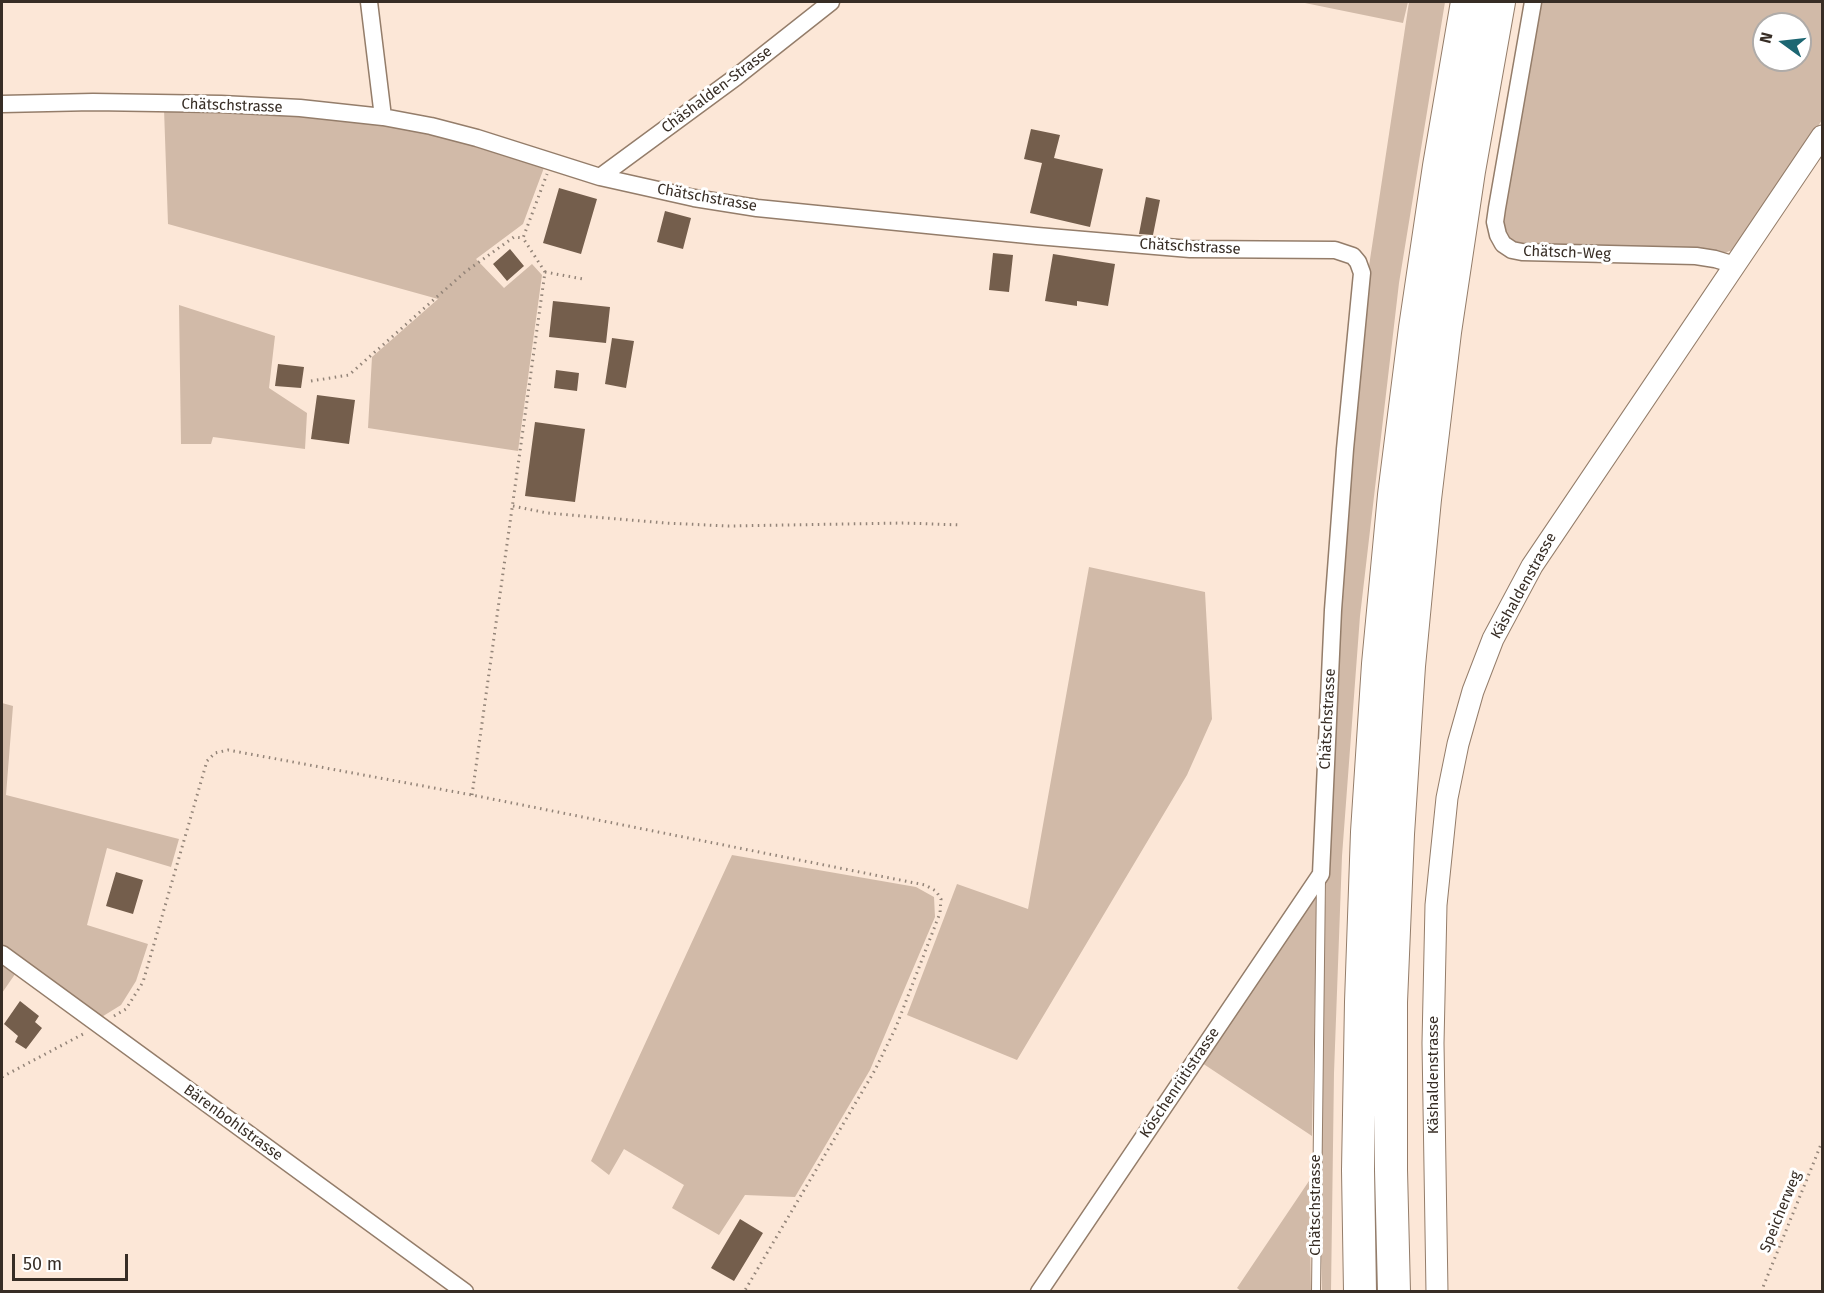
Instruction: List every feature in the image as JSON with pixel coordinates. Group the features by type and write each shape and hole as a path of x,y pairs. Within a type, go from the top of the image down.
{"highway":[{"path":"1360,1292 1358,1170 1361,991 1367,832 1378,664 1397,474 1415,328 1439,166 1467,2"},
{"path":"1394,1292 1390,1158 1391,1002 1398,834 1409,666 1427,478 1445,332 1499,2"}],"street":[{"path":"369,2 382,117"},
{"name":"Chäshalden-Strasse","path":"600,177 736,77 831,2"},
{"name":"Chätsch-Weg","path":"1533,2 1495,222 1503,244 1512,250 1522,252 1696,256 1735,265"},
{"name":"Chätschstrasse","path":"2,104 93,102 221,104 300,108 382,117 477,138 600,177 694,198 757,208 1190,249 1335,250 1353,256 1362,273 1344,460 1335,587 1321,874"},
{"name":"Käshaldenstrasse","path":"1437,1292 1433,1065 1436,905 1447,798 1465,717 1479,673 1493,639 1527,574 1822,136"},
{"name":"Köschenrütistrasse","path":"1038,1292 1321,874"},
{"name":"Bärenbohlstrasse","path":"2,954 465,1292"}],"lane":[{"name":"Chätschstrasse","path":"1316,1292 1321,874"}],"path":[{"path":"523,238 551,162"},
{"path":"310,381 349,375 465,272 514,237 523,238"},
{"path":"472,795 545,272 523,238"},
{"path":"545,272 583,279"},
{"path":"513,506 547,513 728,526 904,523 961,525"},
{"path":"2,1077 126,1009 143,982 207,761 215,753 228,750 472,795 925,885 936,891 941,900 940,913 896,1027 875,1070 744,1292"},
{"name":"Speicherweg","path":"1761,1292 1822,1142"},
{"path":"1818,1154 1822,1156"}],"shaded area":[{"path":"1300,2 1408,2 1403,23"},
{"path":"1409,2 1445,2 1399,283 1360,616 1342,856 1334,1073 1331,1291 1322,1292 1320,1183 1323,958 1335,652 1369,266"},
{"path":"1540,2 1822,2 1822,120 1739,248 1718,255 1522,249 1507,240 1498,222"},
{"path":"164,109 300,113 434,131 545,165 523,224 476,259 504,288 532,264 542,275 518,451 368,428 372,357 438,299 168,224"},
{"path":"179,305 275,336 269,388 307,413 305,449 213,437 211,444 181,444"},
{"path":"1089,567 1205,592 1212,719 1187,775 1017,1060 907,1015 957,884 1028,909"},
{"path":"2,703 13,706 6,795 179,839 171,867 107,848 87,925 148,944 136,981 121,1005 100,1018 22,964 2,993"},
{"path":"732,855 916,887 934,897 935,917 870,1070 795,1197 745,1195 719,1235 672,1208 684,1185 624,1149 609,1175 591,1161"},
{"path":"1317,895 1312,1136 1199,1061"},
{"path":"1309,1181 1311,1291 1241,1291 1237,1288"}],"building":[{"path":"1031,129 1060,135 1054,158 1103,169 1090,227 1030,213 1042,163 1024,159"},
{"path":"559,188 597,199 581,254 543,243"},
{"path":"1146,197 1160,200 1153,235 1139,234"},
{"path":"665,211 691,218 683,249 657,242"},
{"path":"510,249 524,266 507,281 493,264"},
{"path":"993,253 1013,255 1009,292 989,290"},
{"path":"1053,254 1115,264 1108,306 1077,301 1077,306 1045,301"},
{"path":"553,301 610,307 606,343 549,337"},
{"path":"612,338 634,341 626,388 605,384"},
{"path":"278,364 304,367 301,388 275,386"},
{"path":"556,370 579,373 577,391 554,388"},
{"path":"317,395 355,400 349,444 311,439"},
{"path":"535,422 585,429 575,502 525,496"},
{"path":"116,872 143,880 133,914 106,906"},
{"path":"20,1001 39,1016 35,1022 42,1028 26,1049 15,1042 18,1036 4,1024"},
{"path":"740,1219 763,1233 734,1281 711,1268"}]}
